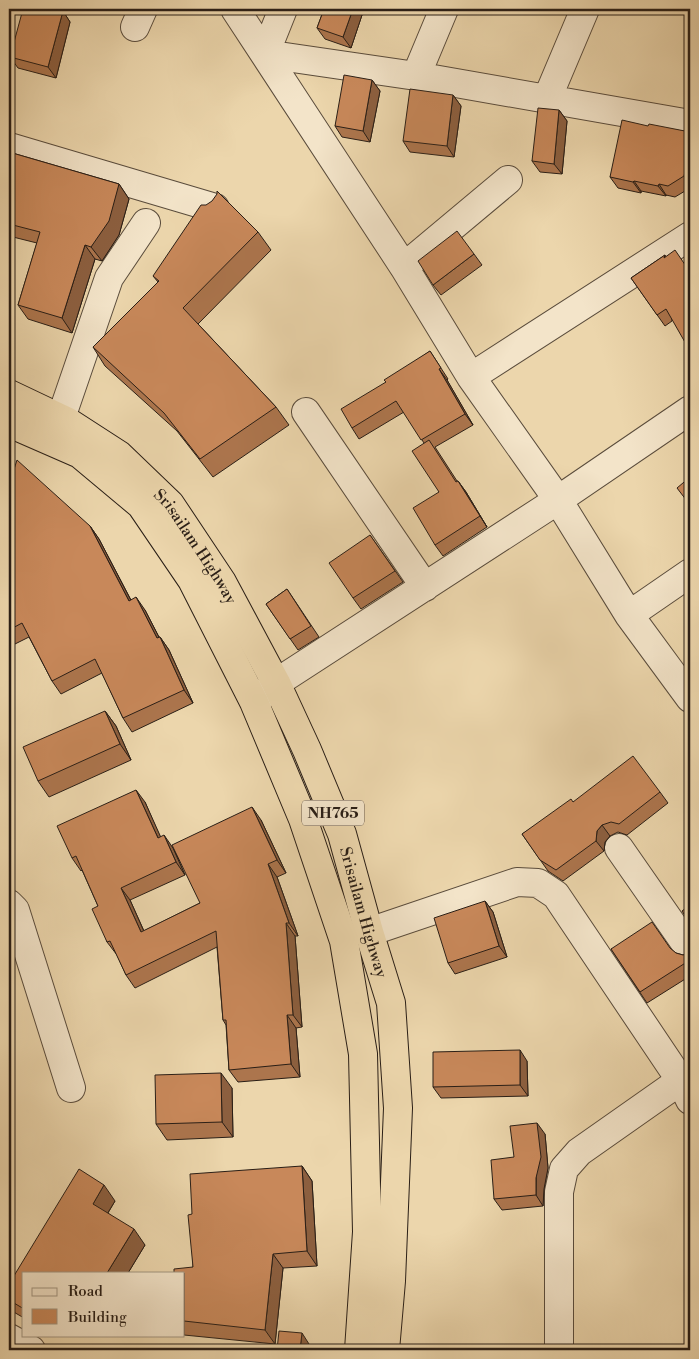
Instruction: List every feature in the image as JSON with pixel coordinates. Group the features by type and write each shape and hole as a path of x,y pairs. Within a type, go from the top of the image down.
{"highway":[{"name":"Srisailam Highway","path":"9,394 61,418 119,455 170,504 222,582 276,683 307,750 342,834 391,1003 398,1108 391,1281 386,1350"},
{"name":"Srisailam Highway","path":"9,423 80,454 141,505 192,580 254,702 303,819 344,941 363,1054 367,1232 359,1350"}],"street":[{"path":"235,9 404,267 471,377 558,500 629,615 690,698"},
{"path":"265,54 283,9"},
{"path":"416,76 444,9"},
{"path":"547,100 585,9"},
{"path":"265,54 416,76 690,124"},
{"path":"9,147 215,208"},
{"path":"404,267 508,180"},
{"path":"61,418 109,278 146,223"},
{"path":"471,377 690,236"},
{"path":"254,702 276,683 558,500 690,410"},
{"path":"306,412 424,587"},
{"path":"629,615 690,573"},
{"path":"619,848 690,950"},
{"path":"369,932 517,882 538,883 556,895 687,1085 579,1152 564,1169 558,1192 559,1350"},
{"path":"9,904 15,910 71,1088"},
{"path":"9,1338 31,1350"}],"building":[{"path":"23,9 63,11 48,67 10,57"},
{"path":"324,9 353,9 343,37 317,28"},
{"path":"344,75 372,80 363,131 335,126"},
{"path":"410,89 453,95 447,146 403,141"},
{"path":"538,108 559,110 554,164 532,161"},
{"path":"622,120 690,132 690,150 684,176 668,186 659,184 658,186 610,177"},
{"path":"9,152 119,184 109,221 91,247 85,245 62,318 18,305 40,232 9,224"},
{"path":"217,191 258,232 183,308 276,407 200,459 164,413 93,347 159,281 153,276 201,205 206,205 212,201"},
{"path":"457,231 474,254 433,285 418,261"},
{"path":"675,250 690,272 690,351 666,309 657,315 631,278"},
{"path":"430,351 465,414 421,440 396,401 352,428 341,409 386,382 384,380"},
{"path":"429,440 480,516 435,545 413,508 439,492 412,451"},
{"path":"17,460 90,526 129,601 136,597 157,638 160,637 184,690 123,718 95,659 52,681 22,623 9,630 9,485"},
{"path":"690,477 690,505 677,488"},
{"path":"370,535 395,571 353,598 329,563"},
{"path":"287,589 311,626 290,639 266,604"},
{"path":"105,711 120,744 38,781 23,747"},
{"path":"633,756 660,792 619,824 611,822 602,825 597,831 596,841 556,870 540,860 522,834 571,799 573,802"},
{"path":"136,790 158,838 164,835 176,862 121,888 141,932 200,903 172,845 252,807 277,860 268,864 289,923 286,923 293,1015 287,1015 291,1064 229,1070 226,1020 223,1020 216,931 126,975 110,941 107,942 92,909 98,906 76,856 72,858 57,826"},
{"path":"485,901 499,946 448,963 434,918"},
{"path":"690,905 690,923 682,911"},
{"path":"652,922 670,948 676,953 683,955 690,953 690,960 640,992 611,949"},
{"path":"520,1050 520,1085 433,1087 433,1052"},
{"path":"221,1073 222,1122 156,1124 155,1075"},
{"path":"537,1123 541,1157 536,1178 536,1195 494,1199 491,1160 514,1157 510,1126"},
{"path":"302,1166 307,1251 273,1254 265,1330 185,1321 185,1272 174,1272 174,1269 193,1267 188,1215 192,1214 190,1174"},
{"path":"79,1169 104,1185 93,1204 134,1229 108,1272 22,1272 22,1308 9,1300 9,1284"},
{"path":"279,1331 302,1333 300,1350 277,1350"}]}
